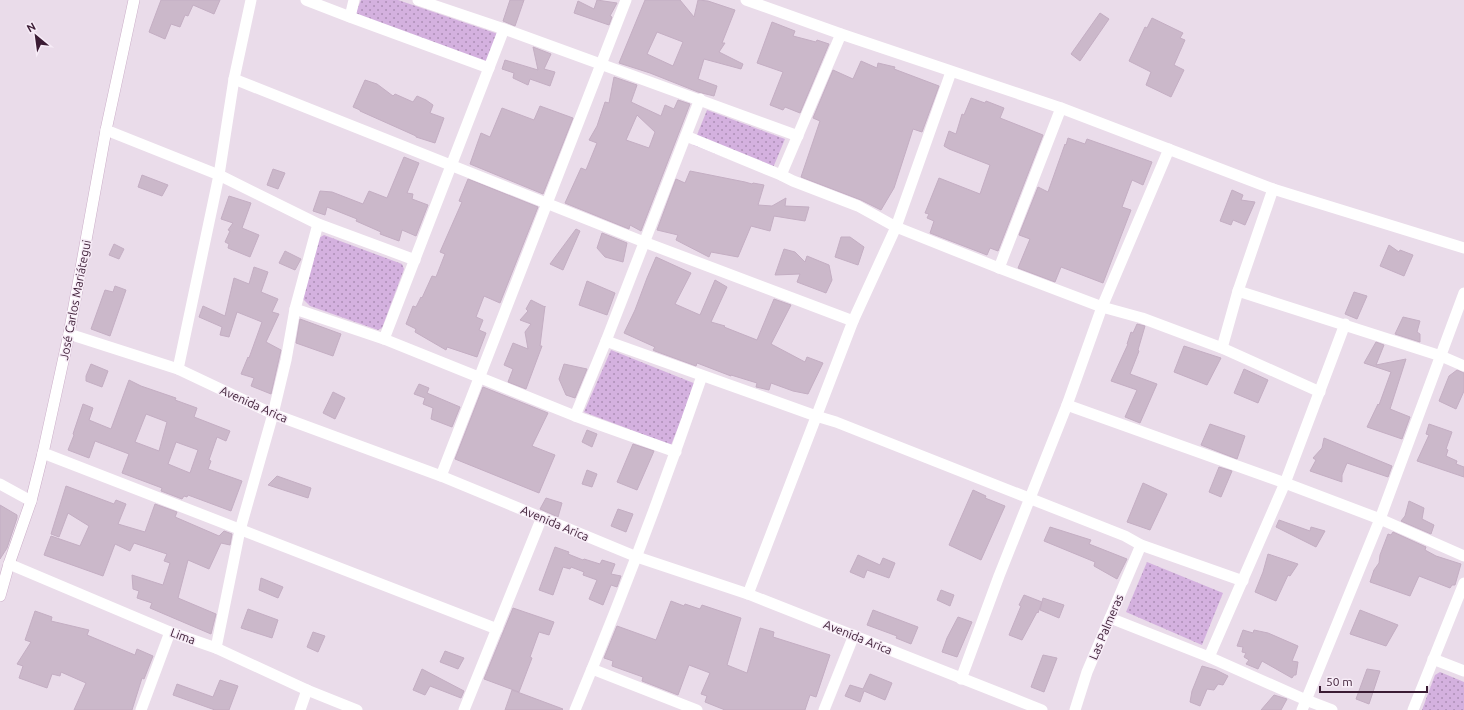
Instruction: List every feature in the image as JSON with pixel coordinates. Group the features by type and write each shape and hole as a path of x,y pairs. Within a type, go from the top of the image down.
{"street":[{"name":"José Carlos Mariátegui","path":"0,596 9,564 31,501 70,334 106,130 134,0"},
{"path":"178,369 219,175 234,79 251,0"},
{"path":"306,0 350,18 489,68"},
{"path":"350,18 354,0"},
{"path":"418,0 700,99 798,136"},
{"path":"441,476 626,0"},
{"path":"746,0 951,72 1061,108 1272,189 1464,248"},
{"path":"384,339 504,29"},
{"path":"781,175 841,34"},
{"path":"748,594 853,321 896,227 951,72"},
{"path":"234,79 644,242 853,321"},
{"path":"575,416 606,341 700,99"},
{"path":"999,268 1061,108"},
{"path":"106,130 219,175 318,224 415,260"},
{"path":"686,136 793,181 858,206 896,227 1102,307 1142,318 1222,348 1320,392"},
{"path":"961,679 999,576 1067,405 1102,307 1169,149"},
{"path":"1222,348 1238,290 1272,189"},
{"path":"216,648 240,530 273,414 286,360 295,309 318,224"},
{"path":"1238,290 1441,356 1464,366"},
{"path":"1304,705 1380,520 1464,294"},
{"path":"295,309 384,339 575,416 676,452"},
{"path":"1209,657 1285,483 1345,324"},
{"name":"Avenida Arica","path":"70,334 178,369 273,414 441,476 637,557 748,594 1042,710"},
{"path":"606,341 836,422 1125,536 1141,545 1243,581"},
{"path":"575,710 637,557 676,452 702,376"},
{"path":"1067,405 1285,483 1380,520 1464,556"},
{"path":"43,453 497,629"},
{"path":"0,484 31,501"},
{"path":"464,710 542,517"},
{"name":"Las Palmeras","path":"1075,710 1087,672 1141,545"},
{"name":"Lima","path":"9,564 170,632 216,648 307,690 357,710"},
{"path":"1413,710 1464,583"},
{"path":"1110,618 1209,657 1304,705 1332,710"},
{"path":"142,710 170,632"},
{"path":"824,710 854,635"},
{"path":"1433,659 1464,671"},
{"path":"592,669 697,710"},
{"path":"300,710 307,690"}],"shaded area":[{"path":"361,0 398,0 498,34 486,64 355,15"},
{"path":"707,110 785,139 770,175 693,145"},
{"path":"324,235 402,264 404,269 382,328 378,330 310,306 303,299 319,238"},
{"path":"611,350 696,384 671,445 584,412"},
{"path":"1147,562 1223,593 1202,645 1126,612"},
{"path":"1440,672 1464,682 1464,710 1422,710 1435,675"}],"building":[{"path":"161,0 220,0 214,14 193,5 188,16 185,15 180,27 171,24 165,39 149,32"},
{"path":"510,0 524,0 515,26 503,21"},
{"path":"597,0 617,3 610,16 612,17 609,25 574,13 578,1 594,9"},
{"path":"645,0 680,0 694,17 698,0 708,1 735,10 722,43 725,43 719,52 743,64 741,69 704,59 698,79 717,86 714,96 698,92 650,73 619,63","holes":["657,32 683,42 673,66 647,54"]},
{"path":"1100,13 1109,19 1080,61 1071,54"},
{"path":"1152,18 1183,33 1180,38 1185,40 1174,65 1184,70 1171,97 1146,85 1151,72 1129,61 1145,27 1147,28"},
{"path":"772,22 795,31 793,36 816,42 817,40 829,44 800,113 785,107 783,110 770,105 783,72 757,63"},
{"path":"533,47 551,54 544,69 555,72 550,86 530,79 528,85 513,78 514,73 502,69 505,60 538,70"},
{"path":"861,61 877,68 878,63 895,67 894,69 939,86 922,132 913,129 894,188 881,210 861,200 801,177 820,121 813,118 833,70 853,79"},
{"path":"614,77 637,85 631,102 661,116 665,105 674,109 678,100 690,104 641,231 630,225 629,229 565,203 581,168 586,170 597,143 589,140 597,126 605,102 609,103","holes":["637,115 655,132 649,148 626,140"]},
{"path":"365,80 377,84 393,96 395,94 413,102 417,96 433,105 430,113 444,118 435,143 416,137 353,107"},
{"path":"971,98 985,103 986,101 1004,108 1000,118 1043,135 998,251 990,248 987,255 930,233 934,221 927,218 929,214 925,213 939,178 980,194 990,165 944,146 949,131 956,134 962,114 964,115"},
{"path":"540,106 573,118 543,194 470,164 481,133 490,137 502,108 534,120"},
{"path":"1068,138 1085,144 1087,139 1152,162 1143,185 1132,180 1122,207 1131,210 1103,283 1061,267 1055,282 1018,268 1030,239 1019,235 1038,187 1048,192"},
{"path":"404,157 419,163 407,193 413,194 412,199 428,205 416,236 402,230 399,241 380,234 381,232 356,221 357,219 327,207 325,215 313,211 320,191 332,192 363,204 369,191 387,198"},
{"path":"273,169 285,173 278,189 267,185"},
{"path":"690,171 752,184 764,185 758,205 772,206 786,198 785,206 809,207 805,221 774,216 770,231 751,226 738,257 711,252 709,257 676,240 678,235 657,230 676,179 685,183"},
{"path":"142,175 168,185 162,196 138,187"},
{"path":"468,179 538,207 500,303 484,296 476,317 483,320 479,330 486,333 477,357 447,347 446,350 415,332 416,329 406,324 413,306 416,307 421,297 422,298 432,276 436,277 445,254 440,252 462,202 459,201"},
{"path":"1232,190 1243,195 1241,200 1255,202 1245,225 1233,220 1231,225 1220,221"},
{"path":"229,196 251,203 242,228 259,235 250,257 228,248 229,244 225,242 230,231 228,230 233,223 221,219"},
{"path":"576,229 580,231 563,270 550,264"},
{"path":"602,233 627,243 623,262 605,257 597,248"},
{"path":"841,237 850,237 864,247 858,265 835,257"},
{"path":"114,244 124,249 119,259 109,255"},
{"path":"1389,245 1399,252 1400,250 1413,255 1404,276 1380,266"},
{"path":"784,249 795,252 805,262 807,256 829,265 832,280 826,293 797,282 800,274 775,275"},
{"path":"285,251 301,259 295,270 279,263"},
{"path":"656,257 691,273 675,304 700,315 715,280 727,287 711,322 725,326 724,327 757,340 774,299 791,305 771,344 805,362 807,357 823,363 808,394 793,391 771,383 769,390 756,387 757,383 731,376 697,363 696,366 655,351 653,350 655,347 624,333 635,310"},
{"path":"254,267 268,272 261,292 278,299 272,312 279,314 266,342 281,350 271,394 251,386 254,378 241,374 248,357 249,358 262,322 237,312 229,337 220,335 222,327 199,317 203,306 225,316 234,278 249,284"},
{"path":"587,281 615,293 607,315 579,305"},
{"path":"115,286 126,290 110,336 91,329 105,290 113,292"},
{"path":"1354,292 1367,296 1357,319 1345,314"},
{"path":"531,300 545,307 540,346 542,346 526,389 508,382 513,369 504,365 513,343 528,349 525,332 531,324 520,320 528,311 526,309"},
{"path":"1403,317 1420,321 1417,332 1420,334 1420,342 1395,334"},
{"path":"300,319 341,334 333,356 296,343"},
{"path":"1137,324 1145,326 1138,350 1139,351 1130,374 1157,384 1140,423 1125,417 1137,390 1111,381 1128,344 1131,332 1133,333"},
{"path":"1376,342 1384,345 1376,365 1406,359 1390,409 1410,417 1402,439 1367,427 1378,404 1379,405 1391,372 1364,363"},
{"path":"1184,346 1221,358 1207,385 1174,372"},
{"path":"91,364 108,371 102,387 86,381 86,376"},
{"path":"564,364 587,369 575,398 566,395 559,379"},
{"path":"1244,369 1268,380 1258,403 1234,393"},
{"path":"1457,370 1464,373 1464,391 1456,409 1439,401 1449,376"},
{"path":"129,380 141,386 176,398 175,400 197,408 194,417 230,431 226,441 217,437 209,460 211,461 208,469 242,481 231,511 188,495 187,497 184,496 182,499 161,491 162,488 122,473 129,454 95,441 89,458 68,450 83,404 93,408 89,420 111,429","holes":["146,414 167,422 159,451 135,442","176,442 198,450 190,473 168,464"]},
{"path":"419,384 429,388 427,393 460,407 452,427 431,419 433,408 423,404 425,398 414,394"},
{"path":"483,387 548,413 532,446 555,455 539,493 455,459"},
{"path":"333,392 345,398 335,419 323,413"},
{"path":"1210,424 1245,436 1237,459 1201,445"},
{"path":"1429,424 1452,432 1446,449 1448,450 1446,456 1457,461 1456,464 1464,467 1464,477 1417,461 1429,435 1426,434"},
{"path":"587,430 597,434 592,447 582,442"},
{"path":"1324,438 1392,466 1388,477 1347,463 1342,475 1342,482 1310,471 1316,460 1313,458 1322,448"},
{"path":"633,444 654,451 637,490 617,482"},
{"path":"1219,467 1232,471 1221,497 1209,492"},
{"path":"587,470 597,474 592,487 582,484"},
{"path":"277,476 311,488 308,498 268,485"},
{"path":"1143,483 1167,494 1150,530 1127,522"},
{"path":"66,486 114,504 116,500 126,504 118,524 145,532 155,504 177,512 175,517 219,536 224,531 232,534 230,545 221,543 209,569 188,560 178,598 216,614 211,634 150,608 152,603 137,598 139,591 133,589 132,575 163,585 170,563 164,561 167,554 134,543 130,551 115,544 103,576 44,555 51,536 80,546 89,526 68,513 59,537 51,534"},
{"path":"973,490 986,496 985,498 1005,506 981,560 949,545"},
{"path":"546,498 562,503 558,517 540,509"},
{"path":"1409,501 1424,508 1422,519 1434,525 1431,534 1401,521 1405,516"},
{"path":"0,505 17,515 17,518 7,548 0,559"},
{"path":"618,509 633,514 626,532 611,526"},
{"path":"1279,520 1310,531 1311,527 1325,531 1316,547 1276,527"},
{"path":"1050,527 1091,540 1089,544 1127,559 1117,579 1094,566 1095,562 1044,541"},
{"path":"1393,532 1426,547 1425,550 1436,556 1461,564 1455,585 1452,585 1450,588 1419,576 1410,596 1370,582 1374,570 1379,563 1380,555 1388,534 1391,535"},
{"path":"555,547 569,552 568,554 583,560 584,559 600,564 602,560 615,564 611,574 621,576 617,587 611,585 603,605 589,599 597,580 583,575 584,572 571,567 570,569 563,567 553,595 539,590"},
{"path":"1268,554 1298,564 1290,576 1288,575 1276,601 1255,592"},
{"path":"858,555 880,565 883,558 895,563 889,578 867,570 864,578 850,572"},
{"path":"261,578 283,587 278,598 259,590"},
{"path":"941,590 954,595 950,606 937,600"},
{"path":"1024,595 1042,602 1038,613 1037,612 1022,640 1009,635"},
{"path":"1043,598 1064,605 1059,618 1040,610"},
{"path":"671,601 684,606 685,604 700,609 702,605 741,618 727,665 747,673 760,628 774,632 773,637 830,655 816,697 810,695 805,710 725,710 705,702 707,696 701,694 710,673 689,665 678,695 642,681 643,677 612,666 613,661 604,658 617,626 656,640"},
{"path":"513,608 554,622 549,635 539,632 530,657 532,658 519,692 484,679"},
{"path":"248,609 278,620 272,638 241,628"},
{"path":"873,610 918,627 911,644 896,638 897,636 867,625"},
{"path":"1360,610 1398,625 1386,646 1350,634"},
{"path":"35,611 52,617 51,621 89,630 87,635 135,655 137,649 153,656 144,679 142,678 132,710 74,710 86,683 61,672 60,676 52,674 47,688 19,678 23,666 17,664 31,642 25,640"},
{"path":"958,617 972,622 957,657 942,652 947,638"},
{"path":"1243,630 1253,633 1254,630 1268,633 1298,646 1292,661 1298,662 1296,675 1292,678 1262,661 1258,669 1246,664 1249,660 1244,657 1246,653 1242,652 1243,647 1237,646"},
{"path":"313,632 325,636 318,652 307,647"},
{"path":"445,651 464,658 458,669 440,662"},
{"path":"1043,655 1057,658 1044,692 1031,687"},
{"path":"1202,666 1216,670 1228,676 1223,685 1218,684 1214,690 1207,689 1200,706 1190,702 1192,691"},
{"path":"422,669 464,691 461,698 430,686 425,695 413,690"},
{"path":"1367,669 1380,671 1369,704 1356,699"},
{"path":"870,674 892,683 885,700 864,691 860,702 845,696 850,685 863,689"},
{"path":"220,680 238,686 229,710 215,710 173,695 177,684 213,697"},
{"path":"512,690 563,709 505,710"},
{"path":"1274,695 1287,699 1281,710 1261,710"}]}
